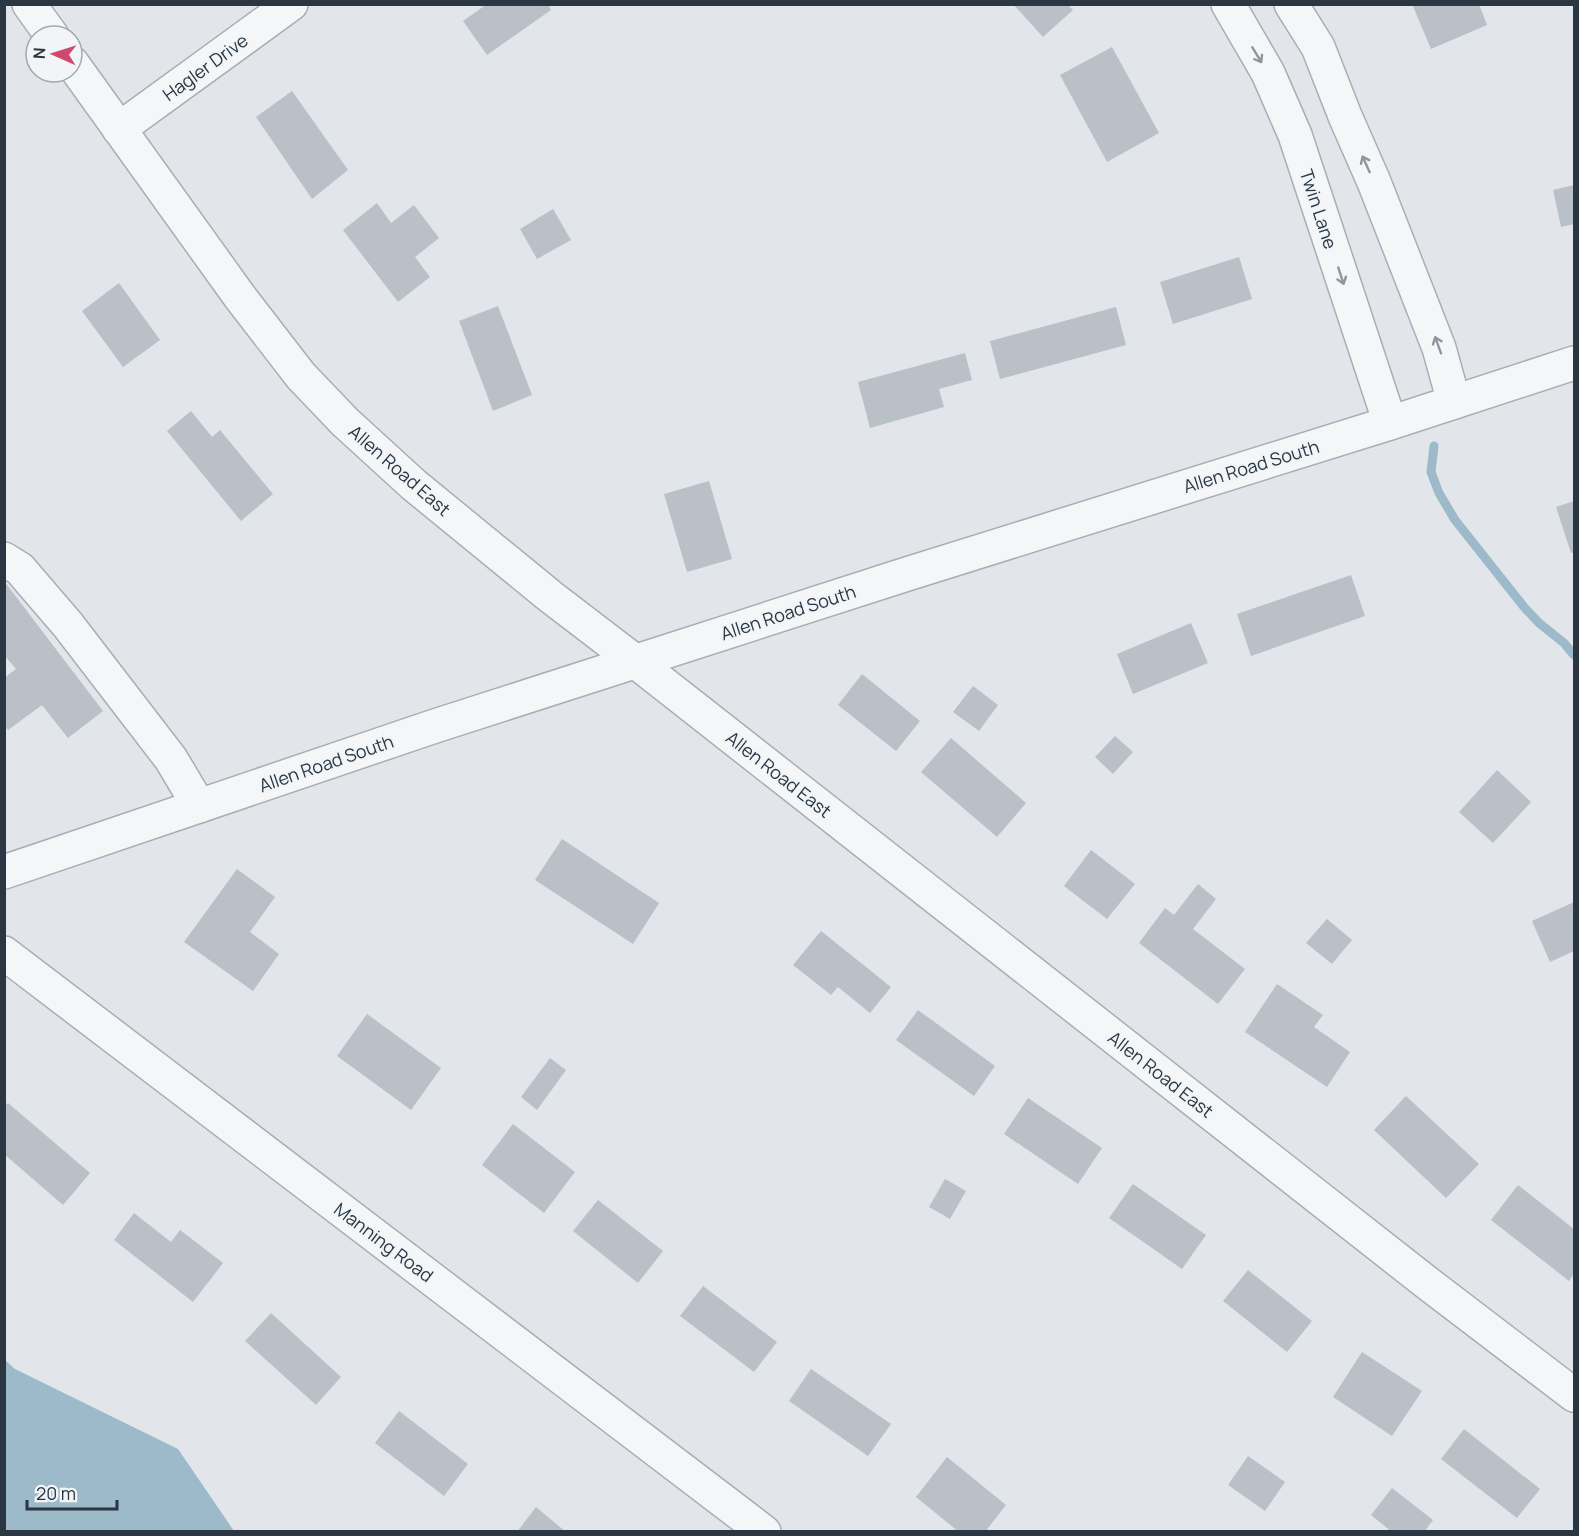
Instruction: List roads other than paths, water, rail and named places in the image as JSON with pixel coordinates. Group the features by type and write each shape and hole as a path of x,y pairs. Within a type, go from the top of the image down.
{"street":[{"path":"29,4 43,24"},
{"name":"Hagler Drive","path":"119,129 291,4"},
{"name":"Twin Lane","path":"1228,4 1268,73 1295,135 1390,423"},
{"path":"1291,4 1318,47 1374,182 1439,348 1454,402"},
{"name":"Allen Road East","path":"84,80 240,297 301,376 345,422 423,492 551,597 1408,1267 1570,1382"},
{"name":"Allen Road South","path":"4,872 435,726 1575,363"},
{"path":"4,559 20,569 68,626 171,759 199,806"},
{"name":"Manning Road","path":"4,953 764,1532"}],"water":[{"path":"5,1360 15,1369 178,1449 234,1531 5,1531"}],"waterway":[{"path":"1434,446 1431,472 1439,493 1455,520 1524,607 1574,655"}]}
